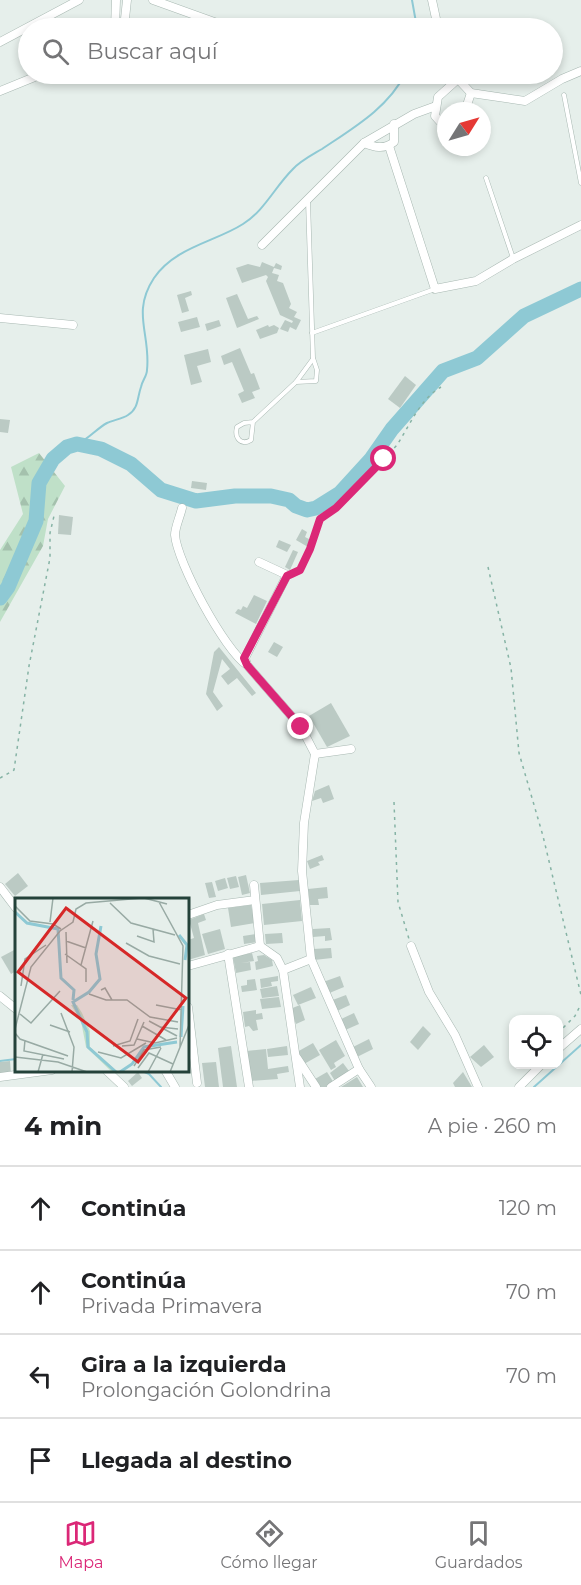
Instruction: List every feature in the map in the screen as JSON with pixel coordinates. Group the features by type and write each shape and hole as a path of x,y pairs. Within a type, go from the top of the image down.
{"street":[{"path":"45,18 79,0"},
{"path":"115,18 116,0"},
{"path":"125,18 127,0"},
{"path":"153,0 203,18"},
{"path":"434,0 436,18"},
{"path":"0,42 18,32"},
{"path":"563,79 581,70"},
{"path":"0,91 18,84"},
{"path":"437,118 435,116 438,97 452,84"},
{"path":"463,84 471,93 525,100 553,84"},
{"path":"468,102 471,93"},
{"path":"262,245 364,143 394,124 436,106"},
{"path":"364,143 378,148 389,146 394,142 394,124"},
{"path":"389,146 435,289 476,281 513,259 581,225"},
{"path":"0,318 73,325"},
{"path":"182,508 175,533 180,558 219,632 237,659 247,665"},
{"path":"259,562 287,576 244,658 247,665 301,727 315,754 304,823 302,871 311,959 359,1069 370,1087"},
{"path":"315,754 351,749"},
{"path":"254,885 260,946 277,958 283,970 300,1087"},
{"path":"0,887 15,907"},
{"path":"189,915 217,905 255,900"},
{"path":"189,966 260,946"},
{"path":"411,946 429,992 455,1035 478,1087"},
{"path":"228,954 249,1087"},
{"path":"283,970 311,959"},
{"path":"0,996 15,1008"},
{"path":"189,1015 197,1083"},
{"path":"563,1045 581,1029"},
{"path":"296,1057 316,1087"},
{"path":"331,1087 359,1069"},
{"path":"519,1087 538,1069"},
{"path":"0,1077 43,1072"},
{"path":"107,1072 124,1087"},
{"path":"166,1072 175,1087"}],"lane":[{"path":"564,95 581,183"},
{"path":"486,178 513,259"},
{"path":"296,382 316,381 317,370 313,358 308,200"},
{"path":"312,333 435,289"},
{"path":"253,422 251,440 247,443 237,439 235,433 237,427 253,422 296,382 313,358"}],"path":[{"path":"287,576 300,570 320,519 336,508 395,448 407,425 430,393 441,387"},
{"path":"0,778 14,770 29,666 50,558 50,533 54,516"},
{"path":"488,567 511,668 519,753 543,836 581,994"},
{"path":"394,802 398,902 411,946"},
{"path":"563,1028 575,1016 581,1004"}],"green space":[{"path":"39,453 65,486 48,519 43,546 0,622 0,550 23,514 11,467"}],"building":[{"path":"262,262 274,267 276,263 282,266 281,270 274,268 272,273 279,275 277,281 283,283 291,304 289,308 297,312 294,317 301,320 296,330 290,327 288,332 280,329 285,320 292,323 293,321 280,315 266,281 268,277 266,275 242,283 236,268 248,264 260,267"},
{"path":"191,291 192,295 185,298 189,311 182,313 177,295"},
{"path":"237,294 248,319 257,316 259,319 237,328 226,298"},
{"path":"197,317 200,327 181,332 178,322"},
{"path":"219,320 221,326 207,331 205,324"},
{"path":"268,325 279,328 277,333 260,339 256,330"},
{"path":"240,348 260,389 252,392 255,398 242,403 238,394 244,391 232,362 224,365 221,356"},
{"path":"208,349 211,362 197,366 202,382 191,385 184,355"},
{"path":"405,376 416,385 400,408 388,399"},
{"path":"0,419 10,420 8,433 0,432"},
{"path":"192,481 207,483 206,490 191,488"},
{"path":"59,515 73,517 71,535 58,534"},
{"path":"302,529 307,532 305,537 311,540 308,547 296,540"},
{"path":"279,540 291,545 287,552 276,547"},
{"path":"293,550 298,552 290,570 285,567"},
{"path":"254,595 267,601 256,624 235,613 243,606 247,608"},
{"path":"274,642 283,647 277,657 268,652"},
{"path":"219,647 256,693 252,696 237,678 228,685 221,676 230,669 222,659 213,692 223,706 217,711 206,694 214,652"},
{"path":"331,703 350,736 327,747 309,716"},
{"path":"329,785 334,799 323,803 321,798 312,801 315,791"},
{"path":"322,855 324,860 318,862 320,865 310,869 307,861"},
{"path":"18,873 28,886 15,896 5,884"},
{"path":"246,875 250,893 242,895 238,877"},
{"path":"236,876 239,887 230,889 227,878"},
{"path":"225,878 228,888 218,891 215,881"},
{"path":"299,880 300,891 261,895 260,883"},
{"path":"212,882 216,897 209,898 205,883"},
{"path":"327,887 328,898 318,899 319,905 310,905 308,889"},
{"path":"300,900 302,921 264,925 262,904"},
{"path":"251,905 255,923 231,927 228,908"},
{"path":"204,914 206,920 198,923 205,955 189,960 189,940 194,938 189,920"},
{"path":"330,928 332,940 325,941 325,936 313,937 313,929"},
{"path":"220,929 225,949 208,954 202,934"},
{"path":"282,933 283,943 266,944 265,934"},
{"path":"256,934 257,942 244,944 243,936"},
{"path":"331,948 332,958 314,960 313,949"},
{"path":"15,950 15,972 11,974 1,957"},
{"path":"252,953 254,961 241,963 250,962 251,970 236,973 233,957"},
{"path":"264,955 272,960 273,966 256,970 257,956"},
{"path":"278,976 278,981 271,982 272,986 261,988 260,979"},
{"path":"340,976 344,987 327,994 323,982"},
{"path":"255,979 257,990 242,992 241,986 247,985 247,980"},
{"path":"277,986 279,996 262,998 260,989"},
{"path":"311,987 316,998 298,1005 293,995"},
{"path":"346,995 350,1005 335,1012 330,1001"},
{"path":"279,997 281,1007 262,1009 260,999"},
{"path":"300,1005 305,1020 296,1024 290,1009"},
{"path":"256,1010 256,1014 262,1013 263,1019 256,1020 258,1030 253,1031 249,1026 245,1027 243,1012"},
{"path":"354,1013 359,1024 343,1031 339,1020"},
{"path":"423,1026 431,1034 418,1050 410,1042"},
{"path":"369,1039 373,1049 357,1057 353,1047"},
{"path":"336,1040 345,1056 334,1063 336,1067 331,1070 319,1050"},
{"path":"313,1043 320,1055 304,1064 297,1052"},
{"path":"484,1045 494,1057 481,1067 470,1057"},
{"path":"231,1046 237,1087 223,1087 218,1048"},
{"path":"287,1046 288,1055 268,1057 267,1049"},
{"path":"266,1049 268,1069 288,1066 289,1072 277,1074 278,1079 250,1081 246,1051"},
{"path":"10,1061 11,1074 0,1075 0,1062"},
{"path":"216,1062 219,1087 205,1087 202,1063"},
{"path":"343,1063 349,1071 335,1081 330,1073"},
{"path":"138,1072 142,1078 132,1086 128,1081"},
{"path":"327,1072 334,1083 327,1087 320,1087 315,1079"},
{"path":"463,1072 472,1087 455,1087 453,1083"},
{"path":"357,1077 363,1087 341,1087"}],"waterway":[{"path":"412,0 415,18"},
{"path":"77,444 107,423 128,415 136,406 147,370 147,345 143,324 144,302 154,278 173,259 184,252 250,219 295,167 369,116 399,84"},
{"path":"0,598 8,587 36,521 39,483 53,459 67,447 77,444 101,449 131,464 161,490 196,501 235,496 271,496 289,500 296,506 307,510 316,508 340,493 443,371 477,358 524,316 581,289"},
{"path":"534,1087 581,1045"},
{"path":"0,1061 15,1059"},
{"path":"144,1072 161,1087"}],"route":[{"path":"301,727 247,665 244,658 287,576 300,570 320,519 336,508 384,459"}]}
